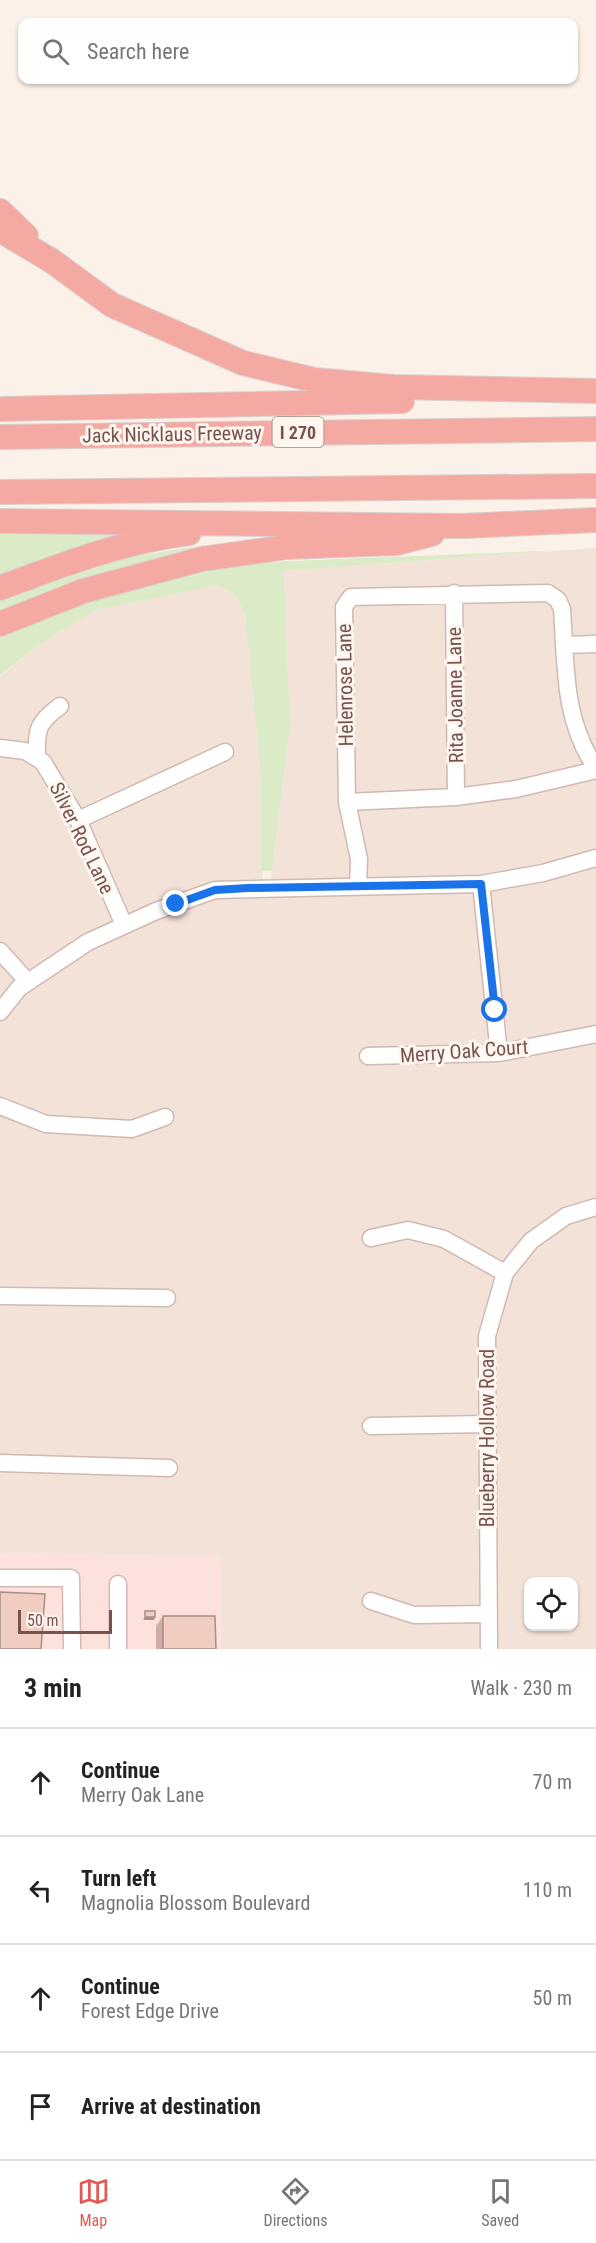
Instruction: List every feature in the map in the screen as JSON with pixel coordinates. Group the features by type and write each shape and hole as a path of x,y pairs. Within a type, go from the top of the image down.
{"highway":[{"path":"0,211 52,261"},
{"path":"0,230 52,261 112,305 243,363 314,380 393,387 596,391"},
{"path":"0,409 596,396"},
{"name":"Jack Nicklaus Freeway","path":"0,436 596,429"},
{"path":"0,492 596,486"},
{"path":"0,521 463,526 596,520"},
{"path":"0,588 78,559 169,536 274,523"},
{"path":"0,624 83,591 202,559 286,547 397,543 463,526"}],"street":[{"name":"Rita Joanne Lane","path":"454,593 456,796"},
{"name":"Helenrose Lane","path":"358,886 358,859 347,802 344,607 346,601 356,595 548,593 558,600 562,609 570,705 581,746 596,769"},
{"path":"565,645 596,644"},
{"path":"37,758 36,735 39,727 60,706"},
{"path":"0,748 25,751 37,758"},
{"path":"78,820 225,752"},
{"name":"Silver Rod Lane","path":"37,758 43,762 78,820 124,926"},
{"path":"347,802 456,796 516,789 596,769"},
{"path":"0,1012 19,988 88,942 215,890 481,884 543,873 596,858"},
{"path":"481,884 500,1053"},
{"path":"0,951 28,982"},
{"name":"Merry Oak Court","path":"368,1056 500,1053 596,1034"},
{"path":"0,1106 46,1124 132,1129 165,1117"},
{"name":"Blueberry Hollow Road","path":"489,1649 487,1336 505,1273 531,1241 566,1216 596,1207"},
{"path":"371,1238 408,1230 444,1239 505,1273"},
{"path":"0,1296 167,1298"},
{"path":"371,1426 486,1424"},
{"path":"0,1463 169,1468"},
{"path":"0,1578 71,1578 72,1649"},
{"path":"118,1584 118,1649"},
{"path":"371,1601 414,1615 489,1614"}],"shaded area":[{"path":"596,548 596,1649 221,1649 220,1557 0,1553 0,676 40,644 95,610 218,585 234,594 245,614 260,765 263,887 270,887 290,726 284,571"},
{"path":"0,1553 220,1557 221,1649 0,1649"}],"green space":[{"path":"116,532 116,537 0,576 0,533"},
{"path":"204,545 205,551 0,614 0,599 112,560"},
{"path":"564,550 284,571 290,726 272,871 262,871 260,765 245,614 234,594 218,585 95,610 40,644 0,675 0,633 126,586 240,563"}],"building":[{"path":"0,1592 45,1594 41,1649 0,1649"},
{"path":"145,1611 155,1611 155,1617 145,1617"},
{"path":"163,1616 215,1616 216,1649 163,1649"}],"route":[{"path":"176,904 215,890 481,884 495,1010"}]}
